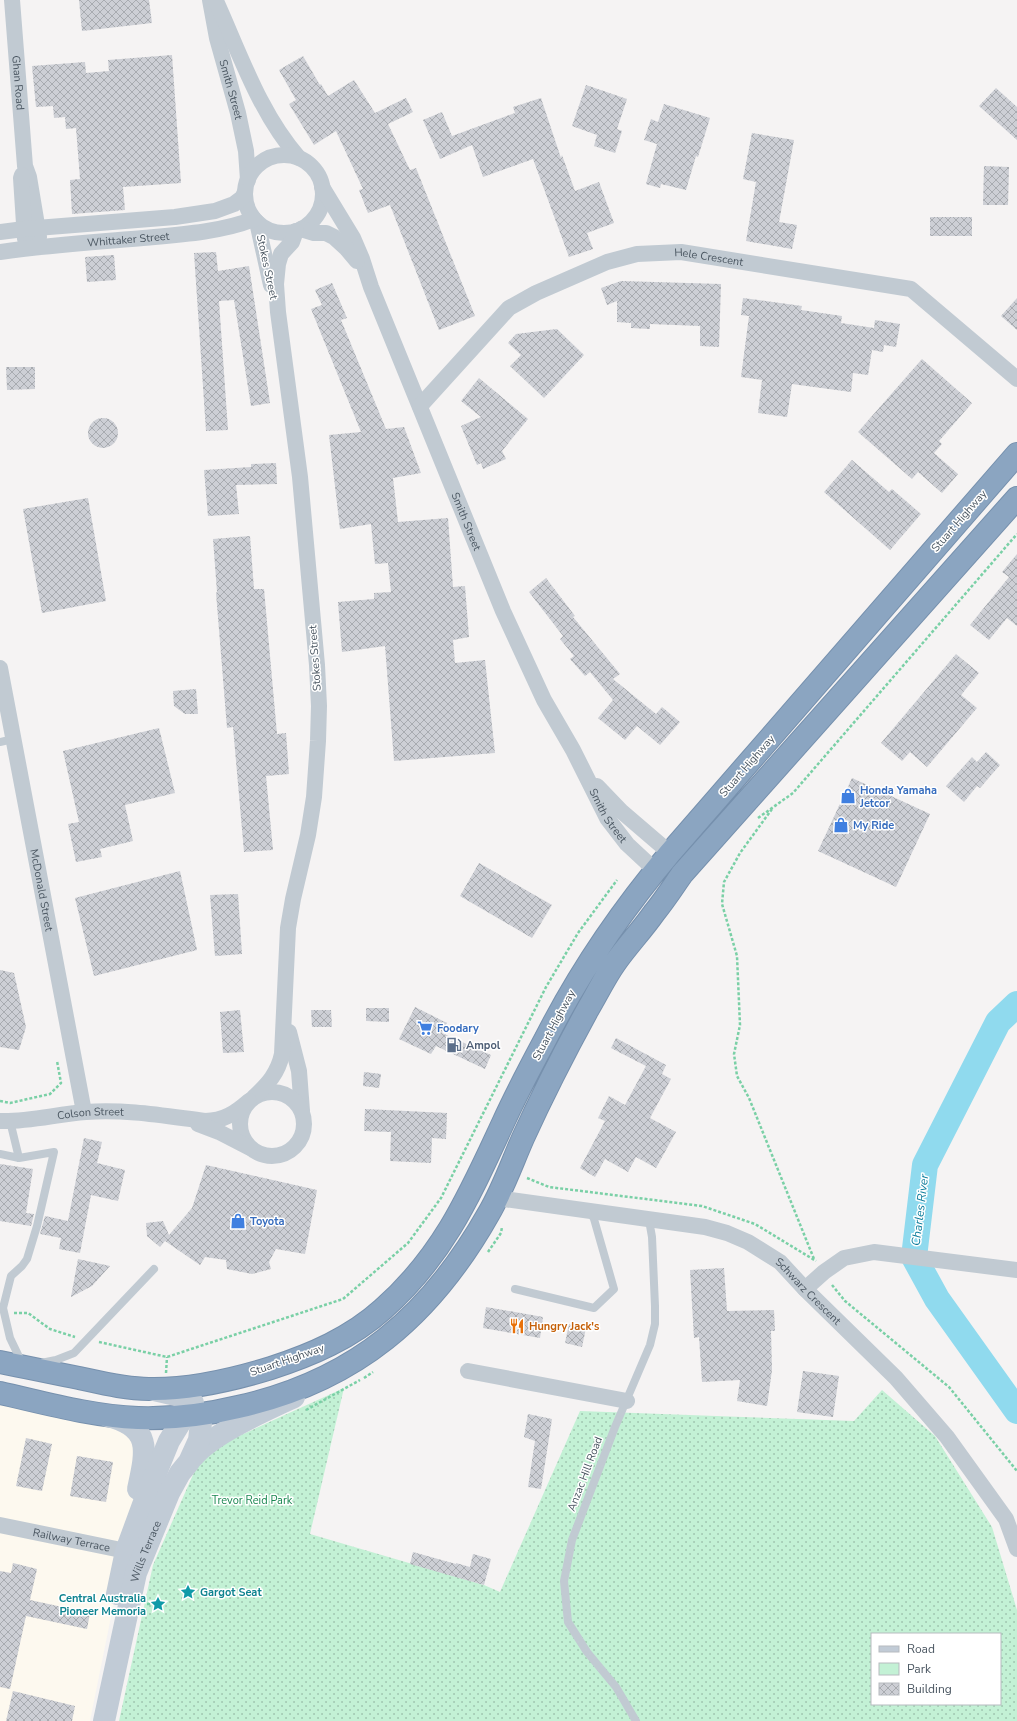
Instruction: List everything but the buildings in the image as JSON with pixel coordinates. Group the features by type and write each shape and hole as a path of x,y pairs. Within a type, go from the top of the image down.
{"highway":[{"name":"Stuart Highway","path":"0,1362 106,1384 149,1389 199,1385 261,1371 311,1354 351,1332 382,1310 429,1262 451,1229 475,1185 505,1119 546,1036 605,936 670,854 1017,454"},
{"name":"Stuart Highway","path":"0,1393 100,1414 136,1418 227,1410 280,1397 324,1379 356,1361 385,1340 427,1302 465,1254 498,1198 523,1139 588,1010 615,964 674,885 1017,498"},
{"path":"670,854 688,868"},
{"path":"656,871 674,885"},
{"path":"475,1185 498,1198"}],"main road":[{"path":"149,1389 180,1396 192,1412 208,1391 231,1378"},
{"path":"189,1462 204,1446 216,1438 301,1394 324,1379"},
{"name":"Wills Terrace","path":"90,1721 134,1552 169,1441 192,1412 201,1423 199,1440 189,1462 180,1473 134,1552 133,1585 104,1721"},
{"path":"100,1414 122,1420 133,1426 142,1439 145,1450 134,1552"}],"street":[{"name":"Ghan Road","path":"12,0 24,166 30,177 33,248"},
{"name":"Smith Street","path":"210,0 217,38 246,151 246,186"},
{"name":"Smith Street","path":"216,0 252,83 285,142 299,158"},
{"path":"287,155 299,158 314,169 319,177 322,186 321,207 316,216 299,230 288,233 272,231 256,220 248,207 246,186 254,169 263,161 275,156 287,155"},
{"name":"Whittaker Street","path":"0,232 31,228 175,217 216,211 234,204 242,198 246,186"},
{"name":"Smith Street","path":"322,186 353,238 371,287 524,658 544,700 573,750 612,825 627,844 656,871"},
{"name":"Whittaker Street","path":"0,252 181,234 256,220"},
{"name":"Stokes Street","path":"256,220 278,312"},
{"name":"Smith Street","path":"299,230 314,233 326,233 340,242 354,256 371,287"},
{"name":"Stokes Street","path":"286,1003 286,949 288,928 293,899 308,835 314,797 319,706 317,665 300,476 278,312 276,284 278,264 282,254 292,242 299,230"},
{"name":"Hele Crescent","path":"420,406 509,308 536,293 607,262 637,254 660,252 681,252 911,289 1017,379"},
{"name":"McDonald Street","path":"0,668 7,740 84,1112"},
{"name":"Smith Street","path":"573,750 596,785 608,800 670,854"},
{"path":"286,1003 292,1047 299,1070 302,1112 304,1119 302,1135 293,1148 279,1155 270,1156 255,1151 245,1141 240,1126 242,1112 251,1099 270,1081 280,1064 284,1043 286,1003"},
{"path":"251,1099 269,1091 278,1092 294,1099 302,1112"},
{"name":"Colson Street","path":"5,1121 41,1119 84,1112 130,1111 205,1121 222,1119 236,1112 251,1099"},
{"name":"Colson Street","path":"182,1118 219,1132 255,1151"},
{"name":"Schwarz Crescent","path":"498,1198 705,1227 727,1233 748,1242 780,1262 805,1290 896,1378 947,1437 1006,1519 1017,1549"},
{"path":"805,1290 824,1272 844,1258 874,1252 1017,1270"},
{"path":"468,1371 627,1402"},
{"name":"Railway Terrace","path":"0,1525 134,1552"}],"lane":[{"path":"5,1121 19,1158"},
{"path":"0,1154 19,1158 54,1152 37,1226 27,1258 22,1266 11,1276 4,1310 10,1338 24,1367 56,1360 74,1353 154,1269"},
{"path":"515,1289 594,1308 614,1289 594,1219 590,1211"},
{"name":"Anzac Hill Road","path":"636,1721 616,1687 587,1652 568,1622 564,1581 572,1540 615,1427 627,1402 650,1345 654,1324 654,1280 649,1220"},
{"path":"0,1328 10,1338"}],"path":[{"path":"773,806 740,853 724,882 722,904 737,956 740,1025 734,1054 737,1076 749,1098 814,1260"},
{"path":"4,1310 28,1312 50,1329 85,1340 167,1357 343,1299 408,1243 441,1198 517,1041 546,986 578,933 616,880"},
{"path":"0,1101 10,1103 50,1094 61,1083 57,1060"}],"shaded area":[{"path":"0,1393 65,1408 146,1443 90,1721 0,1721"}],"green space":[{"name":"Trevor Reid Park","path":"344,1388 310,1534 484,1585 500,1592 580,1411 854,1421 882,1390 935,1436 992,1527 1017,1610 1017,1721 119,1721 153,1565 196,1468 219,1445"}],"waterway":[{"name":"Charles River","path":"1017,1004 998,1022 925,1165 914,1257 937,1299 1017,1411"}],"place":[{"name":"Honda Yamaha Jetcor","path":"848,796"},
{"name":"My Ride","path":"841,825"},
{"name":"Foodary","path":"425,1028"},
{"name":"Ampol","path":"454,1045"},
{"name":"Toyota","path":"238,1221"},
{"name":"Hungry Jack's","path":"517,1326"},
{"name":"Gargot Seat","path":"188,1592"},
{"name":"Central Australia Pioneer Memoria","path":"158,1604"}]}
